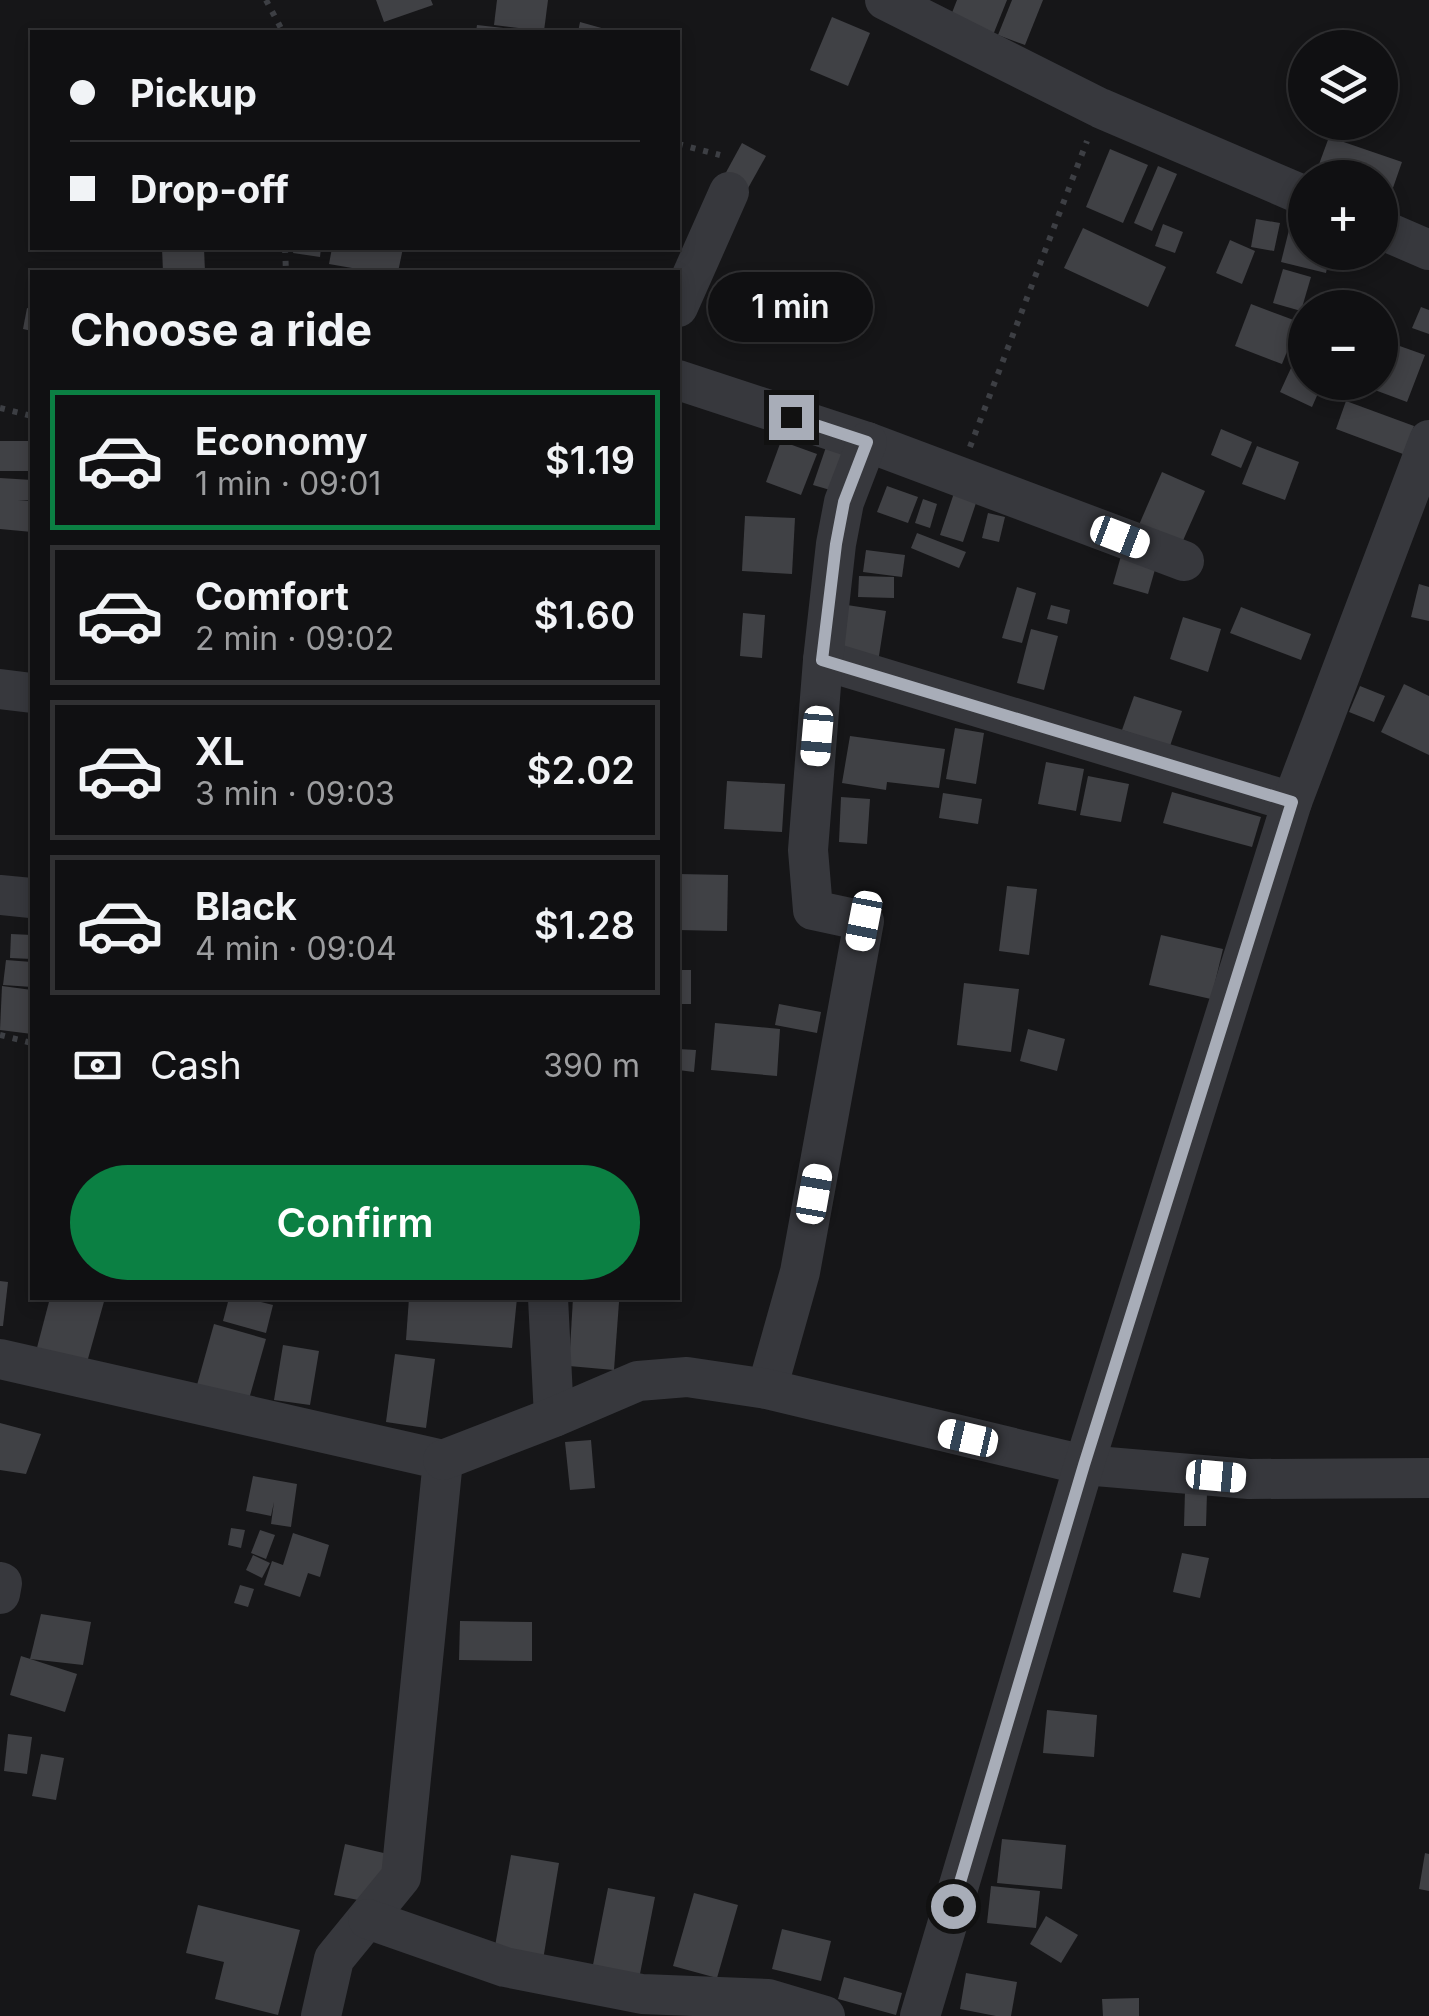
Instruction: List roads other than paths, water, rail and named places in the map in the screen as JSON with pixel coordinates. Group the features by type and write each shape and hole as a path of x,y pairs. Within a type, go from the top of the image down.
{"street":[{"path":"885,0 1100,108 1288,189"},
{"path":"680,301 725,174"},
{"path":"1398,236 1429,250"},
{"path":"680,381 867,442 1184,561"},
{"path":"920,2016 1084,1465 1292,802 1429,440"},
{"path":"767,1389 800,1272 864,921 813,910 808,850 822,660 836,544 844,502 867,442"},
{"path":"822,660 1292,802"},
{"path":"0,689 30,693"},
{"path":"0,895 30,898"},
{"path":"548,1300 554,1418"},
{"path":"0,1359 442,1460 638,1381 687,1377 767,1389 1084,1465 1248,1480 1429,1478"},
{"path":"321,2016 334,1959 401,1877 442,1460"},
{"path":"0,1582 0,1594"},
{"path":"368,1919 505,1967 642,1994 768,1999 825,2016"}]}
